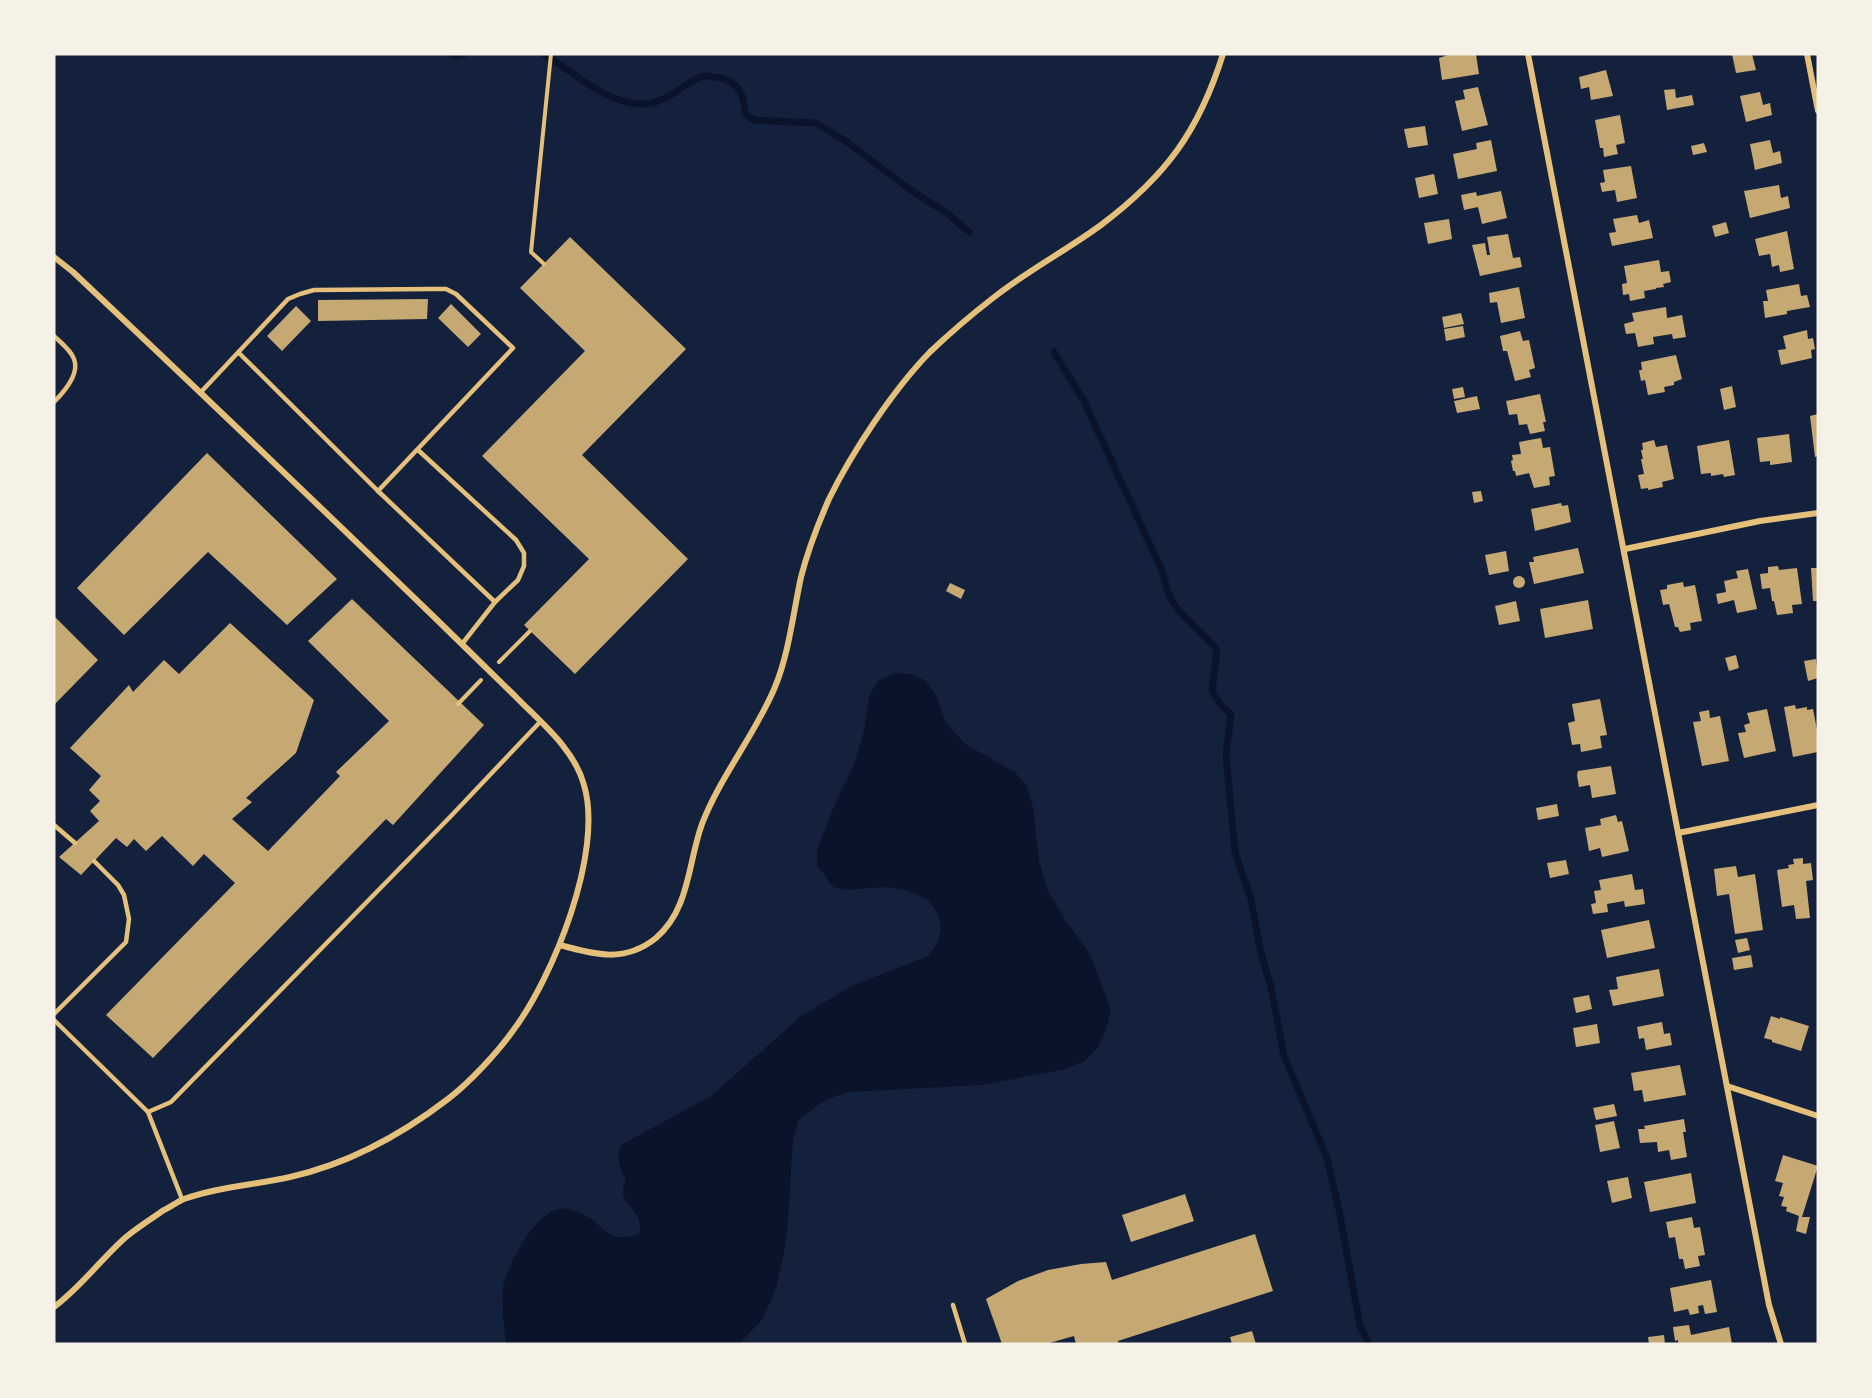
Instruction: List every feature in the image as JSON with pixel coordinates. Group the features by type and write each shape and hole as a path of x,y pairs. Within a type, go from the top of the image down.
{"street":[{"path":"560,945 594,955 615,955 635,951 657,937 672,918 684,895 702,825 725,777 775,686 785,654 802,574 818,524 837,484 856,452 928,354 958,326 996,295 1101,225 1135,198 1160,173 1184,144 1200,116 1224,54"},
{"path":"1528,54 1769,1305 1781,1344"},
{"path":"1807,54 1818,111"},
{"path":"54,257 73,272 201,392 560,742 576,764 585,787 588,809 588,835 582,872 560,945 539,988 513,1031 451,1096 408,1127 364,1151 327,1167 296,1176 182,1199 124,1238 54,1307"},
{"path":"1624,549 1760,521 1818,513"},
{"path":"1678,833 1818,805"},
{"path":"1727,1086 1818,1116"}],"lane":[{"path":"201,392 288,299 300,294 314,290 432,289 446,290 456,294 513,348 378,491"},
{"path":"54,336 74,357 75,367 71,381 54,402"},
{"path":"239,353 378,491 495,602"},
{"path":"418,450 516,540 524,553 524,566 518,580 495,602 462,644"},
{"path":"148,1112 171,1102 540,722"},
{"path":"54,825 75,843"},
{"path":"54,1014 126,942 129,919 124,896 118,885 94,861"},
{"path":"54,1020 148,1112 182,1199"},
{"path":"953,1305 965,1344"}],"path":[{"path":"544,264 531,252 551,54"}],"water":[{"path":"894,673 911,674 926,681 936,695 946,723 965,744 1015,772 1026,785 1033,807 1039,861 1048,891 1090,954 1111,1010 1106,1030 1097,1048 1085,1061 1066,1069 982,1085 848,1092 823,1101 798,1121 793,1140 784,1254 776,1288 763,1319 739,1344 506,1344 502,1302 505,1279 516,1254 541,1219 551,1212 569,1209 587,1216 611,1235 627,1237 639,1234 638,1217 624,1196 623,1189 626,1181 619,1159 621,1145 711,1096 800,1017 851,986 928,956 937,944 941,929 939,916 928,900 906,890 885,887 846,890 833,887 817,865 817,850 834,806 853,767 864,731 869,696 878,681"}],"building":[{"path":"1451,54 1476,54 1479,74 1442,80 1439,58"},
{"path":"1732,54 1752,54 1756,70 1736,73"},
{"path":"1606,70 1613,96 1591,100 1589,87 1581,89 1579,77"},
{"path":"1478,87 1488,125 1462,131 1455,101 1465,99 1463,90"},
{"path":"1675,89 1676,98 1692,95 1694,105 1667,110 1664,90"},
{"path":"1760,92 1763,105 1770,103 1772,115 1746,122 1740,96"},
{"path":"1620,115 1625,143 1616,145 1618,154 1604,157 1595,120"},
{"path":"1425,126 1428,145 1408,148 1404,129"},
{"path":"1491,140 1497,171 1458,179 1453,154 1477,149 1476,143"},
{"path":"1770,140 1773,153 1780,151 1782,163 1755,170 1750,144"},
{"path":"1704,143 1707,152 1693,155 1691,146"},
{"path":"1631,166 1637,198 1617,202 1615,190 1602,192 1600,183 1605,182 1603,170"},
{"path":"1434,174 1438,194 1419,198 1415,178"},
{"path":"1779,185 1781,198 1788,196 1790,208 1750,218 1744,191"},
{"path":"1501,191 1507,218 1482,224 1478,207 1464,210 1461,195 1476,192 1477,196"},
{"path":"1637,215 1639,223 1649,220 1653,238 1612,246 1609,233 1616,232 1613,219"},
{"path":"1449,219 1452,239 1428,244 1424,223"},
{"path":"1726,222 1729,233 1715,237 1712,226"},
{"path":"1787,231 1794,269 1780,272 1779,265 1772,267 1770,254 1759,256 1755,239"},
{"path":"1508,234 1513,258 1520,257 1522,267 1480,276 1472,245 1485,243 1487,255 1490,255 1487,237"},
{"path":"570,237 686,349 582,455 688,559 575,674 524,625 589,559 482,456 585,351 520,288"},
{"path":"1659,260 1661,272 1669,271 1671,282 1663,284 1664,287 1644,291 1645,298 1630,301 1629,294 1623,295 1622,284 1627,283 1624,266"},
{"path":"1799,284 1801,296 1807,295 1810,307 1765,318 1763,301 1768,301 1766,290"},
{"path":"1519,287 1525,318 1501,323 1497,302 1490,303 1489,293"},
{"path":"428,299 427,319 318,321 318,300"},
{"path":"451,304 481,334 468,347 438,318"},
{"path":"296,306 311,321 282,351 267,336"},
{"path":"1666,307 1667,318 1682,315 1686,337 1673,339 1672,334 1653,337 1654,344 1638,347 1635,333 1626,334 1624,324 1634,321 1632,313"},
{"path":"1461,313 1464,324 1444,328 1442,317"},
{"path":"1463,326 1465,337 1446,341 1444,329"},
{"path":"1807,330 1808,339 1813,338 1815,349 1811,350 1812,358 1781,365 1778,350 1786,349 1783,336"},
{"path":"1520,331 1523,341 1529,340 1535,368 1529,370 1531,377 1515,381 1507,351 1503,351 1500,336"},
{"path":"1676,355 1682,379 1674,382 1674,385 1664,387 1665,392 1648,395 1645,380 1641,381 1639,370 1642,370 1641,362"},
{"path":"1732,386 1736,407 1724,410 1720,389"},
{"path":"1463,387 1465,397 1454,399 1452,389"},
{"path":"1540,394 1546,422 1543,422 1545,431 1530,434 1527,424 1519,425 1517,414 1509,415 1506,401"},
{"path":"1477,396 1480,409 1457,413 1454,401"},
{"path":"1818,414 1818,456 1815,457 1810,416"},
{"path":"1789,434 1792,462 1770,465 1770,461 1760,462 1757,438"},
{"path":"1541,438 1543,448 1550,447 1555,476 1549,477 1550,485 1534,488 1529,473 1516,476 1511,461 1513,460 1512,455 1521,454 1519,442"},
{"path":"1654,440 1656,447 1667,445 1674,479 1662,482 1663,487 1641,489 1638,475 1644,474 1641,459 1643,459 1642,443"},
{"path":"1729,440 1735,475 1724,477 1723,474 1711,476 1711,473 1701,474 1697,446"},
{"path":"207,453 337,579 287,625 208,552 124,635 77,588"},
{"path":"1481,491 1483,501 1474,503 1472,492"},
{"path":"1561,503 1562,506 1568,505 1571,522 1535,531 1531,509"},
{"path":"1578,548 1584,573 1534,584 1529,562 1534,562 1533,557"},
{"path":"1506,551 1509,571 1489,575 1485,555"},
{"path":"1778,566 1779,570 1797,568 1802,604 1792,605 1793,613 1777,615 1770,588 1762,589 1760,574 1768,573 1768,567"},
{"path":"1811,568 1818,568 1818,601 1813,601"},
{"path":"1748,569 1757,609 1737,613 1734,600 1718,604 1716,594 1726,592 1724,581 1738,578 1736,571"},
{"path":"1521,576 1525,582 1521,588 1517,588 1513,580"},
{"path":"1683,582 1684,587 1695,585 1702,621 1690,623 1691,630 1680,632 1678,627 1675,627 1669,604 1663,605 1660,590 1667,589 1667,585"},
{"path":"950,583 965,590 961,599 946,591"},
{"path":"352,599 484,725 393,825 386,819 153,1058 106,1015 235,883 204,854 193,866 162,836 146,851 134,839 127,847 116,838 81,875 59,857 99,821 90,811 100,801 89,790 101,776 70,748 129,685 133,692 164,660 179,674 230,623 314,700 296,753 246,798 252,802 232,819 268,851 340,776 336,772 389,721 308,641"},
{"path":"1588,600 1593,629 1545,638 1540,609"},
{"path":"1516,601 1520,621 1499,625 1495,606"},
{"path":"54,616 98,660 54,705"},
{"path":"1736,655 1739,668 1729,671 1725,658"},
{"path":"1816,659 1818,678 1808,681 1804,661"},
{"path":"1600,699 1607,735 1600,736 1602,748 1581,752 1580,744 1572,745 1568,723 1575,721 1572,704"},
{"path":"1795,705 1796,709 1807,707 1807,710 1813,709 1818,735 1818,752 1793,757 1784,707"},
{"path":"1767,709 1776,751 1744,758 1738,733 1746,732 1744,725 1750,723 1747,713"},
{"path":"1709,710 1710,718 1720,716 1729,761 1702,766 1693,722 1701,721 1699,712"},
{"path":"1611,766 1616,794 1592,798 1590,785 1579,787 1578,771"},
{"path":"1557,804 1559,816 1538,820 1536,808"},
{"path":"1616,815 1618,822 1622,821 1629,851 1602,857 1600,848 1589,851 1585,828 1601,825 1600,819"},
{"path":"1803,858 1803,864 1811,863 1813,880 1806,881 1810,918 1796,919 1794,905 1782,907 1777,870 1789,868 1788,865 1794,864 1793,859"},
{"path":"1566,860 1569,874 1550,878 1547,863"},
{"path":"1736,866 1738,877 1755,874 1763,930 1735,934 1729,894 1717,896 1714,869"},
{"path":"1632,874 1635,890 1643,889 1645,904 1625,907 1624,901 1607,904 1608,912 1593,914 1591,904 1596,903 1594,891 1601,890 1599,880"},
{"path":"1649,920 1655,948 1607,958 1601,930"},
{"path":"1747,938 1750,950 1738,953 1735,940"},
{"path":"1751,955 1753,967 1734,970 1732,958"},
{"path":"1659,969 1664,996 1613,1006 1609,990 1618,989 1616,977"},
{"path":"1589,995 1592,1009 1576,1013 1573,998"},
{"path":"1771,1016 1809,1026 1801,1051 1764,1038"},
{"path":"1662,1022 1664,1034 1670,1033 1672,1045 1646,1050 1644,1038 1639,1039 1637,1027"},
{"path":"1597,1024 1600,1043 1576,1047 1573,1028"},
{"path":"1680,1065 1686,1095 1644,1102 1642,1090 1634,1091 1631,1073"},
{"path":"1614,1104 1617,1116 1596,1120 1593,1108"},
{"path":"1684,1119 1686,1132 1683,1132 1687,1157 1671,1160 1669,1150 1658,1152 1657,1142 1640,1143 1638,1129"},
{"path":"1614,1121 1620,1148 1600,1152 1595,1125"},
{"path":"1783,1155 1818,1166 1802,1217 1810,1217 1806,1234 1796,1231 1799,1216 1786,1211 1787,1207 1781,1206 1784,1197 1779,1196 1783,1183 1775,1181"},
{"path":"1691,1173 1696,1203 1650,1212 1644,1182"},
{"path":"1628,1177 1632,1198 1612,1203 1607,1181"},
{"path":"1185,1194 1194,1221 1131,1242 1122,1215"},
{"path":"1692,1217 1694,1228 1700,1227 1705,1255 1698,1256 1700,1266 1685,1269 1683,1259 1679,1259 1675,1237 1669,1238 1666,1222"},
{"path":"1255,1234 1273,1291 1118,1341 1119,1344 1076,1344 1074,1336 1046,1344 1002,1344 986,1299 1018,1281 1048,1270 1106,1262 1112,1280"},
{"path":"1711,1280 1717,1312 1705,1314 1703,1305 1698,1306 1699,1313 1690,1315 1688,1309 1674,1312 1670,1288"},
{"path":"1689,1325 1691,1335 1729,1327 1732,1344 1678,1344 1678,1340 1675,1341 1673,1327"},
{"path":"1252,1331 1256,1344 1232,1344 1230,1337"},
{"path":"1664,1335 1665,1344 1649,1344 1648,1337"}],"waterway":[{"path":"451,54 457,56 464,54"},
{"path":"544,54 603,93 629,103 642,104 658,101 703,76 722,78 738,88 745,106 745,114 754,120 816,123 847,142 912,191 947,213 969,232"},
{"path":"1054,352 1084,401 1163,573 1170,598 1182,614 1217,650 1212,691 1220,704 1231,714 1226,755 1235,852 1251,899 1284,1056 1327,1158 1360,1326 1369,1344"}]}
